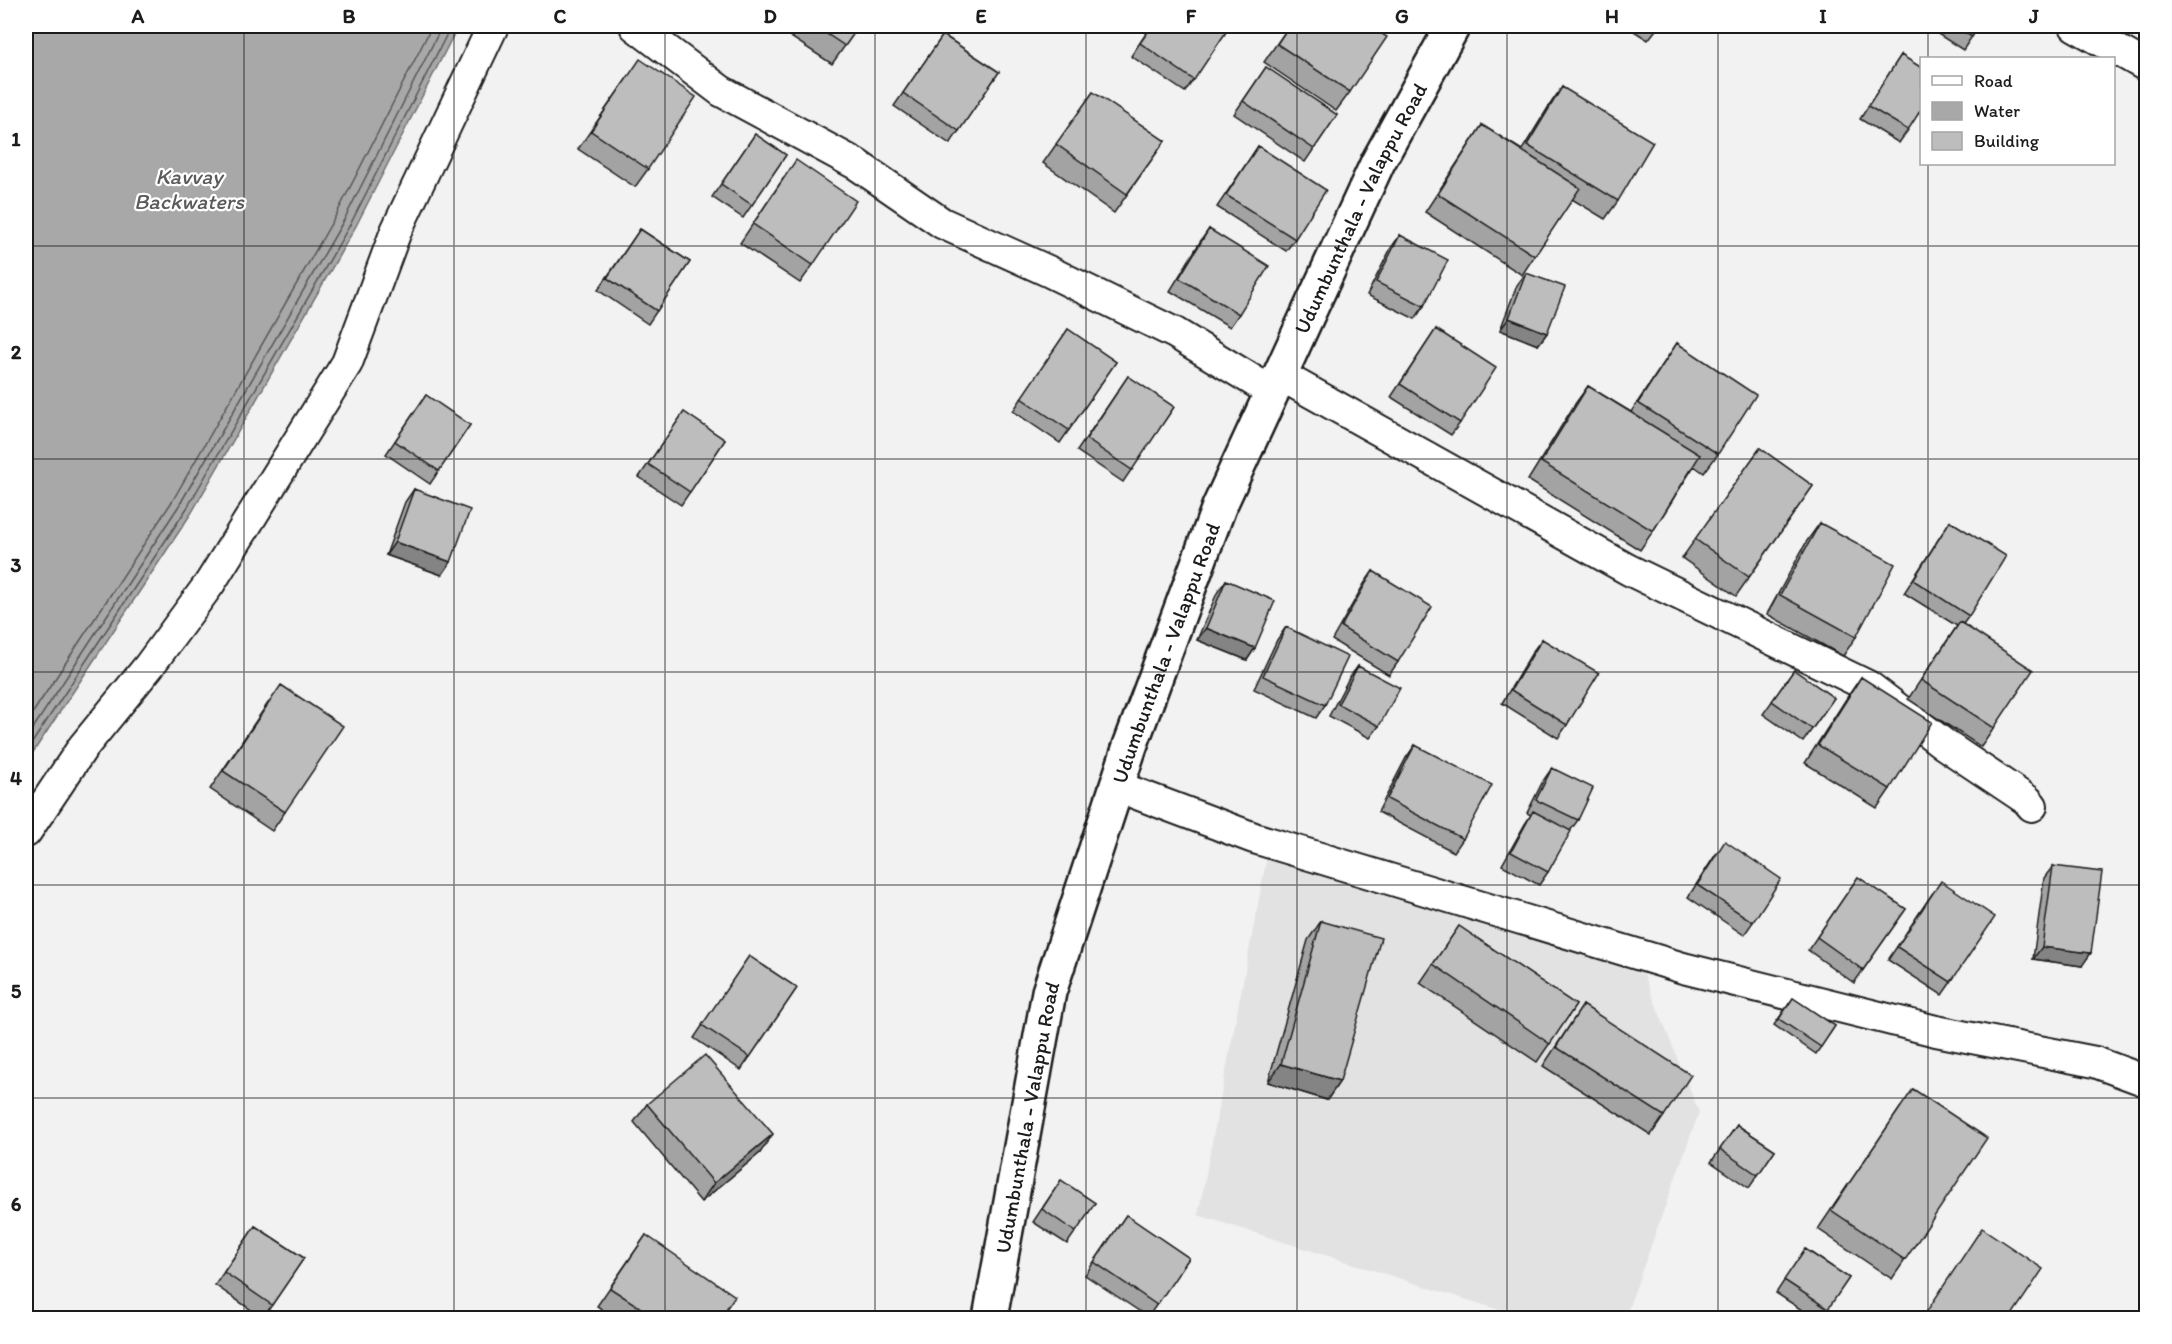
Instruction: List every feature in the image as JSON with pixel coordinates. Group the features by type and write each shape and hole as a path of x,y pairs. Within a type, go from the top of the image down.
{"main road":[{"name":"Udumbunthala - Valappu Road","path":"990,1318 1049,992 1116,786 1219,507 1378,162 1453,26"}],"street":[{"path":"26,832 83,747 149,666 210,582 347,363 396,231 493,26"},
{"path":"636,26 721,91 856,164 942,223 1048,271 1174,333 1276,384 1629,570 1868,686 1945,745 2027,800 2032,806"},
{"path":"2075,26 2146,66"},
{"path":"1116,786 1254,838 1683,968 1936,1031 2096,1062 2146,1081"}],"shaded area":[{"path":"1268,852 1644,975 1699,1112 1625,1318 1525,1318 1198,1215"}],"water":[{"name":"Kavvay Backwaters","path":"26,26 458,26 356,226 192,512 26,763"}],"building":[{"path":"815,26 859,26 845,46"},
{"path":"1152,26 1230,26 1194,80 1140,43"},
{"path":"1289,26 1369,26 1387,37 1350,92 1277,44"},
{"path":"1954,26 1979,26 1972,37"},
{"path":"943,35 999,72 959,131 903,93"},
{"path":"1901,55 1920,67 1920,111 1908,130 1868,106"},
{"path":"640,59 696,97 648,169 591,131"},
{"path":"1266,67 1337,115 1314,149 1243,101"},
{"path":"1562,87 1653,142 1618,201 1527,145"},
{"path":"1093,92 1165,141 1127,194 1056,144"},
{"path":"1482,125 1580,188 1535,256 1438,194"},
{"path":"755,134 786,155 752,205 721,184"},
{"path":"1258,146 1326,190 1295,239 1226,195"},
{"path":"796,160 856,201 813,265 753,224"},
{"path":"640,229 690,262 657,311 607,278"},
{"path":"1209,229 1269,266 1239,314 1179,278"},
{"path":"1400,235 1448,260 1424,306 1376,282"},
{"path":"1526,273 1565,287 1547,333 1509,318"},
{"path":"1068,329 1116,362 1069,430 1021,398"},
{"path":"1436,329 1496,368 1460,423 1400,384"},
{"path":"1677,343 1756,395 1718,454 1638,403"},
{"path":"1128,376 1174,407 1132,470 1086,439"},
{"path":"1588,386 1700,455 1653,531 1541,462"},
{"path":"426,395 470,425 439,471 395,441"},
{"path":"684,412 725,440 690,492 648,464"},
{"path":"1760,448 1813,486 1749,577 1695,539"},
{"path":"414,489 470,510 451,562 395,542"},
{"path":"1950,521 2006,556 1969,616 1913,580"},
{"path":"1820,523 1895,564 1856,637 1780,595"},
{"path":"1373,571 1432,607 1398,662 1341,627"},
{"path":"1226,580 1275,601 1255,648 1206,628"},
{"path":"1960,622 2033,670 1994,728 1921,680"},
{"path":"1286,627 1348,657 1325,705 1263,676"},
{"path":"1542,639 1599,673 1567,725 1511,690"},
{"path":"1358,666 1400,688 1379,726 1338,704"},
{"path":"1794,670 1834,698 1812,729 1772,701"},
{"path":"1861,677 1932,722 1890,789 1818,745"},
{"path":"281,685 343,726 285,812 223,771"},
{"path":"1415,745 1492,785 1463,839 1387,799"},
{"path":"1552,768 1593,788 1578,820 1536,800"},
{"path":"1533,811 1571,831 1548,872 1511,852"},
{"path":"1725,841 1781,879 1753,922 1697,885"},
{"path":"2053,866 2102,872 2091,953 2042,947"},
{"path":"1858,877 1906,909 1863,970 1817,937"},
{"path":"1941,881 1995,917 1951,982 1897,947"},
{"path":"1321,921 1381,938 1340,1081 1281,1064"},
{"path":"1459,926 1576,1005 1550,1044 1433,964"},
{"path":"749,956 797,988 750,1057 702,1025"},
{"path":"1793,998 1835,1026 1821,1047 1779,1019"},
{"path":"1583,1005 1691,1075 1664,1116 1556,1047"},
{"path":"705,1055 773,1134 714,1183 647,1104"},
{"path":"1913,1089 1987,1138 1905,1260 1831,1210"},
{"path":"1737,1125 1775,1150 1758,1175 1720,1149"},
{"path":"1061,1180 1095,1203 1076,1232 1042,1209"},
{"path":"1126,1215 1189,1258 1157,1305 1094,1262"},
{"path":"255,1226 304,1258 272,1305 224,1272"},
{"path":"1982,1228 2043,1269 2010,1318 1923,1317"},
{"path":"646,1235 735,1296 720,1318 656,1318 610,1288"},
{"path":"1805,1249 1849,1278 1828,1309 1784,1280"}]}
